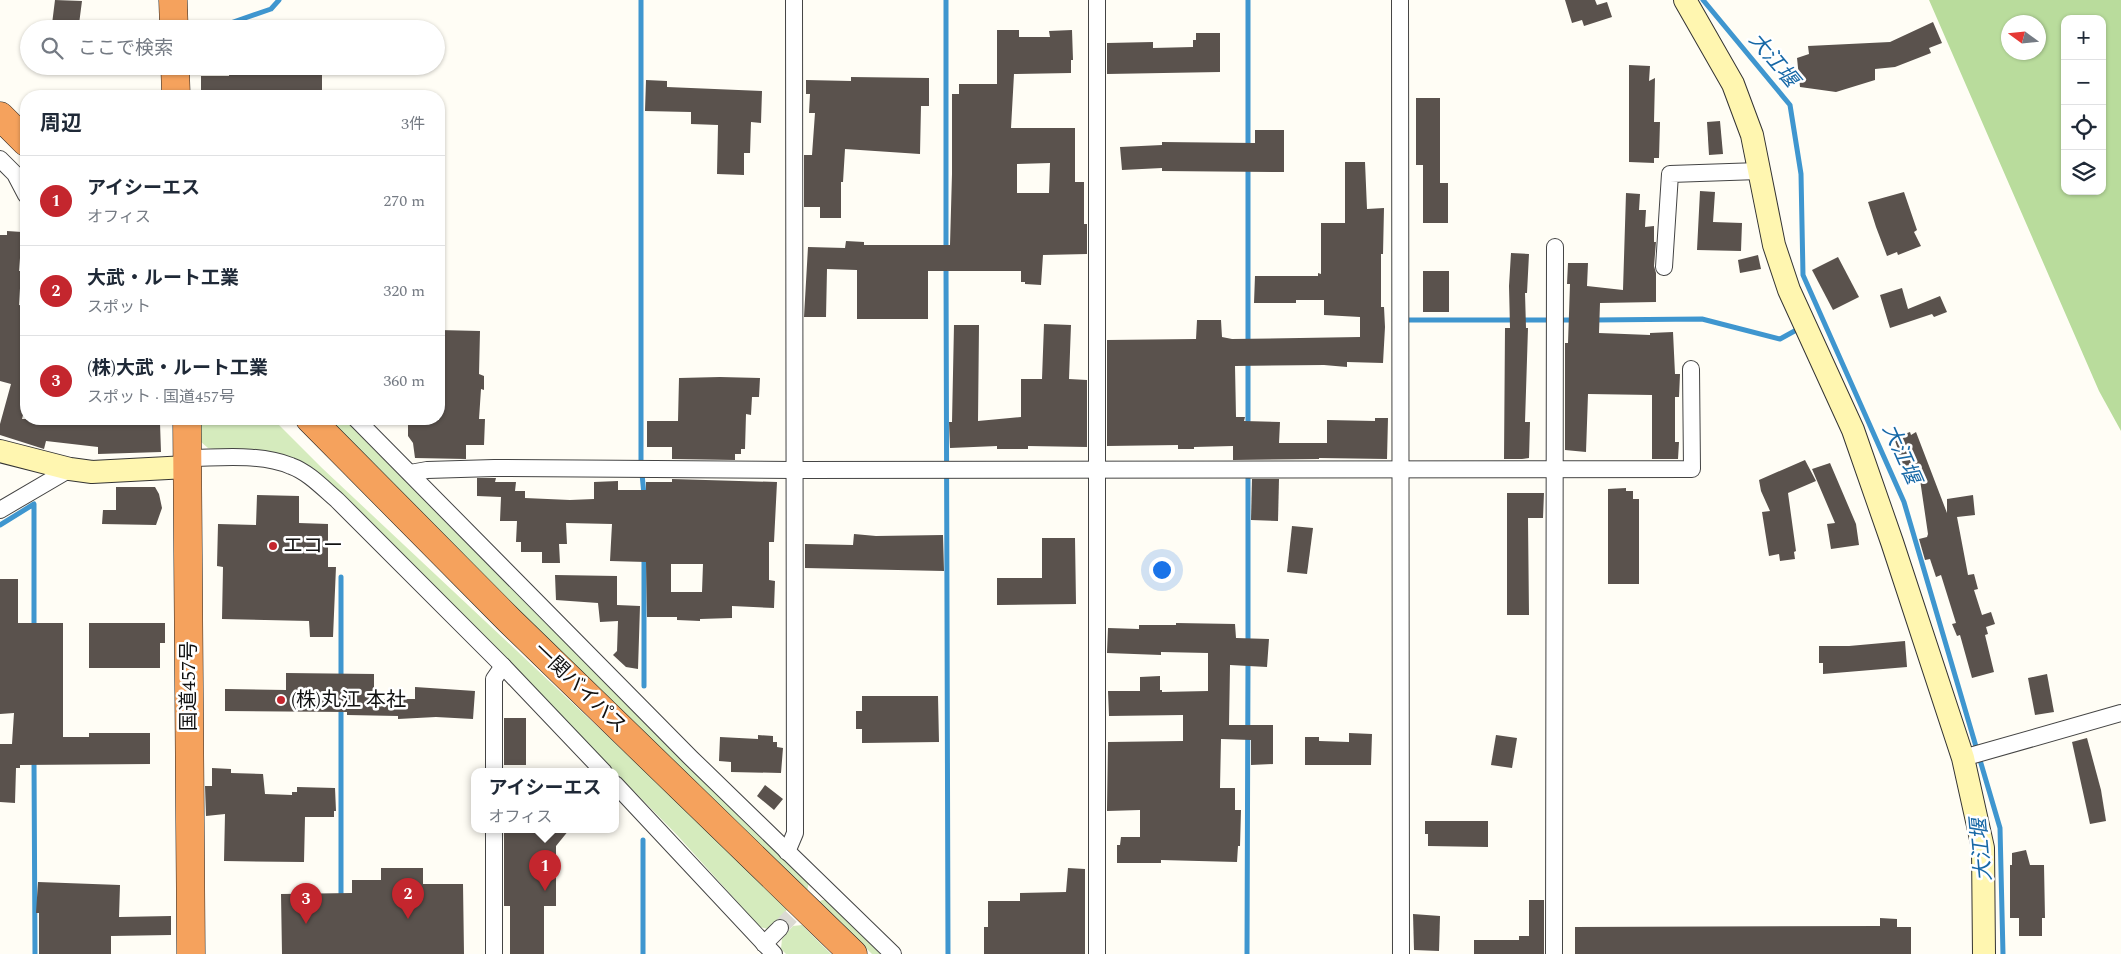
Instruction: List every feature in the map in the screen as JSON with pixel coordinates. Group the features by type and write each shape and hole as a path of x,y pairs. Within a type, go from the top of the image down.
{"highway":[{"path":"173,0 174,20"},
{"path":"175,75 176,90"},
{"path":"0,97 20,118"},
{"path":"0,116 20,136"},
{"name":"国道457号","path":"187,425 191,954"},
{"path":"296,425 444,567 509,620"},
{"name":"一関バイパス","path":"316,425 509,620 853,954"}],"street":[{"path":"787,852 795,833 794,0"},
{"path":"1097,0 1097,954"},
{"path":"1400,0 1401,954"},
{"path":"1685,0 1732,84 1752,135 1774,245 1789,290 1853,430 1963,758 1983,848 1984,954"},
{"path":"0,159 15,174 20,184"},
{"path":"1664,267 1670,174 1759,172"},
{"path":"1554,954 1555,247"},
{"path":"410,473 427,470 494,468 795,470 1692,469 1692,369"},
{"path":"362,425 684,752 787,852 817,889 893,954"},
{"path":"0,451 70,469 92,472 187,463 257,459 276,461 292,466 311,478 337,500 503,666 600,768"},
{"path":"0,510 70,469"},
{"path":"494,768 494,679 503,666"},
{"path":"1963,758 2121,713"},
{"path":"619,788 769,949 780,928"},
{"path":"494,833 494,954"}],"green space":[{"path":"1929,0 2121,0 2121,431 2099,391"},
{"path":"200,425 279,425 322,468 714,836 787,910 768,929 760,927 677,835 619,776 619,768 611,768 332,484 297,461 208,448 201,442"},
{"path":"335,425 351,425 681,760 809,882 807,891 518,612"},
{"path":"827,900 882,954 872,954 819,902"},
{"path":"802,925 831,954 786,954 781,949 782,939 793,926"}],"building":[{"path":"55,0 82,1 80,20 52,20"},
{"path":"1565,0 1595,0 1597,5 1607,2 1612,17 1584,26 1582,20 1572,23"},
{"path":"1933,22 1942,43 1929,48 1931,53 1895,67 1875,69 1875,80 1836,92 1800,87 1797,58 1809,54 1808,46 1890,42"},
{"path":"997,30 1019,30 1019,37 1050,37 1049,31 1072,30 1073,60 1071,60 1071,73 1014,74 1011,128 1075,128 1075,182 1084,182 1084,224 1087,224 1087,254 1043,255 1041,285 1021,282 1021,271 928,271 928,319 857,319 857,270 827,269 826,317 804,317 808,247 845,248 846,241 864,242 864,245 950,245 952,94 959,94 959,84 997,84","holes":["1050,163 1049,193 1017,193 1017,164"]},
{"path":"1196,33 1220,33 1220,72 1107,74 1107,43 1153,42 1153,48 1193,47"},
{"path":"1629,65 1650,66 1649,81 1655,78 1654,122 1660,122 1659,158 1654,158 1654,163 1629,162"},
{"path":"322,75 322,90 201,90 201,76"},
{"path":"851,77 929,78 929,106 921,106 920,154 845,149 843,182 841,182 841,218 820,218 820,207 804,207 804,155 812,155 815,113 809,113 810,94 806,94 806,80 851,81"},
{"path":"646,80 667,81 667,87 762,91 761,123 751,122 750,153 744,153 744,175 717,174 718,125 691,124 691,112 645,111"},
{"path":"1416,98 1440,98 1440,183 1448,183 1448,223 1423,223 1423,165 1416,165"},
{"path":"1720,121 1723,154 1709,155 1707,122"},
{"path":"1255,130 1284,130 1284,172 1162,171 1162,168 1122,170 1120,147 1162,145 1162,142 1255,143"},
{"path":"1345,162 1365,162 1367,209 1384,208 1383,254 1381,254 1381,307 1384,307 1385,327 1383,363 1347,362 1347,367 1324,365 1235,366 1236,417 1245,417 1244,421 1280,422 1279,443 1327,443 1327,420 1375,421 1375,418 1388,418 1387,459 1233,460 1233,446 1178,449 1178,445 1107,446 1107,340 1196,339 1197,320 1221,320 1222,337 1232,339 1360,337 1360,317 1324,315 1324,300 1296,300 1296,303 1254,303 1255,276 1318,276 1318,273 1321,274 1321,223 1345,223"},
{"path":"1700,191 1715,192 1713,222 1742,223 1741,251 1697,250"},
{"path":"1904,192 1917,230 1914,232 1921,246 1898,255 1897,252 1887,256 1868,202"},
{"path":"1626,193 1640,194 1639,210 1646,210 1645,227 1654,226 1654,242 1656,242 1654,266 1656,273 1656,302 1600,303 1599,333 1650,335 1650,333 1673,332 1675,374 1680,374 1679,397 1675,397 1675,442 1679,442 1678,459 1652,459 1652,395 1588,394 1586,452 1565,450 1565,343 1568,343 1570,284 1567,284 1568,263 1588,263 1587,286 1623,290"},
{"path":"7,231 20,232 20,425 160,425 161,452 98,454 98,447 46,441 44,449 0,435 0,424 11,384 0,381 0,235 7,235"},
{"path":"1511,253 1529,254 1527,293 1525,293 1526,328 1528,328 1525,422 1530,422 1529,458 1522,459 1504,459 1505,328 1510,328 1509,286"},
{"path":"1758,255 1761,269 1740,273 1738,260"},
{"path":"1838,257 1859,297 1833,310 1812,270"},
{"path":"1423,271 1449,271 1449,312 1423,312"},
{"path":"1902,288 1908,309 1940,296 1947,312 1934,317 1932,314 1890,328 1880,295"},
{"path":"1044,324 1071,325 1069,379 1087,380 1087,447 1028,446 1028,449 997,449 997,446 950,448 949,422 952,422 954,325 979,325 978,421 1021,417 1021,379 1042,379"},
{"path":"445,330 480,331 479,374 484,376 484,390 481,389 479,419 485,419 484,445 466,445 466,459 415,458 413,443 408,436 408,425 445,425"},
{"path":"679,378 760,378 759,397 752,397 751,415 746,414 745,449 741,449 741,454 735,454 735,460 672,459 672,447 647,447 647,421 678,421"},
{"path":"1910,432 1911,435 1916,432 1947,513 1947,499 1973,495 1975,515 1957,517 1968,575 1974,574 1978,589 1974,590 1982,615 1991,612 1995,624 1986,627 1988,634 1985,635 1994,672 1972,678 1960,635 1957,636 1952,624 1956,623 1941,575 1936,577 1930,559 1925,560 1919,539 1927,537 1928,534 1918,466 1904,472 1896,453 1899,452 1894,438"},
{"path":"1805,460 1816,481 1788,493 1796,551 1794,552 1795,559 1780,561 1779,554 1769,556 1762,512 1770,511 1761,491 1759,480"},
{"path":"1830,463 1856,524 1859,545 1831,549 1827,524 1835,523 1812,469"},
{"path":"477,478 496,478 495,482 516,482 515,491 525,491 525,498 570,500 594,499 594,482 618,481 618,490 646,490 646,482 672,482 672,479 777,482 774,542 769,542 769,580 775,581 774,608 732,606 732,618 700,619 700,621 677,620 677,617 647,617 646,562 610,561 612,524 566,523 567,544 559,544 560,563 542,563 542,552 521,552 521,542 516,542 517,521 500,521 501,497 477,496","holes":["671,564 703,564 702,592 671,592"]},
{"path":"1252,479 1279,479 1278,521 1251,520"},
{"path":"116,487 155,487 159,494 162,508 156,525 102,524 103,510 116,510"},
{"path":"1626,488 1626,491 1633,491 1633,499 1639,499 1639,584 1608,584 1608,489"},
{"path":"1507,493 1544,493 1543,518 1528,518 1529,615 1507,615"},
{"name":"エコー","path":"257,495 299,496 299,523 328,524 328,567 336,567 333,637 310,637 309,621 222,619 223,567 217,566 218,524 256,525"},
{"path":"1292,526 1313,528 1307,574 1287,572"},
{"path":"854,534 876,536 943,535 944,571 805,568 805,544 853,545"},
{"path":"1042,538 1075,538 1076,604 997,605 997,578 1042,578"},
{"path":"555,575 617,576 617,605 640,606 638,669 626,667 613,655 617,651 618,621 600,622 598,603 556,600"},
{"path":"0,579 18,579 18,623 63,623 63,737 89,737 89,733 150,733 150,764 20,765 20,768 16,768 15,803 0,802 0,744 12,744 14,713 0,714"},
{"path":"89,623 165,623 165,643 160,643 160,668 89,668"},
{"path":"1176,623 1235,624 1236,638 1269,639 1267,667 1230,665 1229,725 1273,725 1273,764 1251,765 1251,740 1221,739 1220,788 1235,788 1235,810 1241,810 1240,846 1238,846 1237,862 1161,860 1161,863 1117,863 1117,845 1120,845 1121,837 1140,837 1140,810 1107,811 1108,742 1183,741 1183,715 1109,716 1108,691 1140,691 1140,677 1160,676 1160,690 1162,692 1208,691 1208,653 1161,652 1161,655 1107,653 1108,628 1139,629 1139,625 1176,625"},
{"path":"1905,641 1907,667 1823,674 1823,663 1819,663 1819,646 1849,646"},
{"path":"286,673 374,674 374,693 378,693 378,699 415,699 415,687 475,691 473,719 436,717 398,719 398,716 347,715 347,712 225,711 225,689 286,690"},
{"path":"2047,674 2054,712 2035,715 2028,678"},
{"path":"862,696 938,696 939,742 862,743 862,729 856,729 856,711 862,711"},
{"path":"504,718 526,718 526,765 504,765"},
{"path":"1349,733 1372,734 1371,765 1305,765 1305,737 1319,737 1319,741 1349,742"},
{"path":"758,735 773,736 773,742 777,742 777,747 783,748 781,773 731,772 731,762 719,761 720,737 758,739"},
{"path":"1496,735 1517,738 1512,768 1491,765"},
{"path":"2087,738 2101,790 2106,821 2090,824 2072,742"},
{"path":"212,768 231,769 231,773 263,774 265,794 292,795 292,792 297,792 297,787 335,788 336,811 334,811 334,817 305,817 304,862 224,861 225,814 206,816 205,786 212,786"},
{"path":"765,785 783,799 774,810 757,796"},
{"path":"1425,821 1488,821 1488,847 1428,846 1428,834 1425,834"},
{"path":"504,833 567,833 556,846 556,906 544,906 544,954 510,954 510,906 504,906"},
{"path":"2026,850 2030,865 2044,865 2045,918 2042,918 2042,936 2019,936 2019,918 2010,918 2010,865 2012,865 2012,853"},
{"path":"381,868 423,868 423,884 463,884 464,954 282,954 281,894 352,893 352,880 381,880"},
{"path":"1068,868 1085,869 1085,954 984,954 984,927 988,927 988,901 1020,901 1020,893 1066,892"},
{"path":"38,882 120,885 119,917 171,916 171,935 111,936 111,954 39,954 39,913 36,913"},
{"path":"1529,900 1544,900 1544,954 1474,954 1474,940 1519,940 1519,936 1529,936"},
{"path":"1413,914 1440,916 1439,951 1414,950"},
{"path":"1880,918 1897,919 1897,927 1911,927 1911,954 1575,954 1575,927 1880,926"}],"waterway":[{"path":"239,20 271,9 279,0"},
{"path":"641,0 641,463 644,495"},
{"path":"946,0 946,251"},
{"path":"1248,0 1248,149"},
{"name":"大江堰","path":"1703,0 1790,105 1801,174 1803,275 1904,502 2000,828 2003,954"},
{"path":"1248,167 1248,344"},
{"path":"946,265 948,954"},
{"path":"1594,320 1702,319 1780,339 1800,328"},
{"path":"1409,320 1575,320"},
{"path":"1248,360 1248,426"},
{"path":"1248,472 1248,644"},
{"path":"0,525 34,504 34,629"},
{"path":"644,556 644,686"},
{"path":"341,577 341,679"},
{"path":"1247,954 1248,660"},
{"path":"341,707 341,899"},
{"path":"34,760 35,954"},
{"path":"643,840 643,954"}],"tunnel":[{"path":"780,928 813,893"}],"place":[{"name":"エコー","path":"273,546"},
{"name":"(株)丸江 本社","path":"281,700"},
{"name":"アイシーエス","path":"545,891"},
{"name":"大武・ルート工業","path":"408,919"},
{"name":"(株)大武・ルート工業","path":"306,924"}]}
